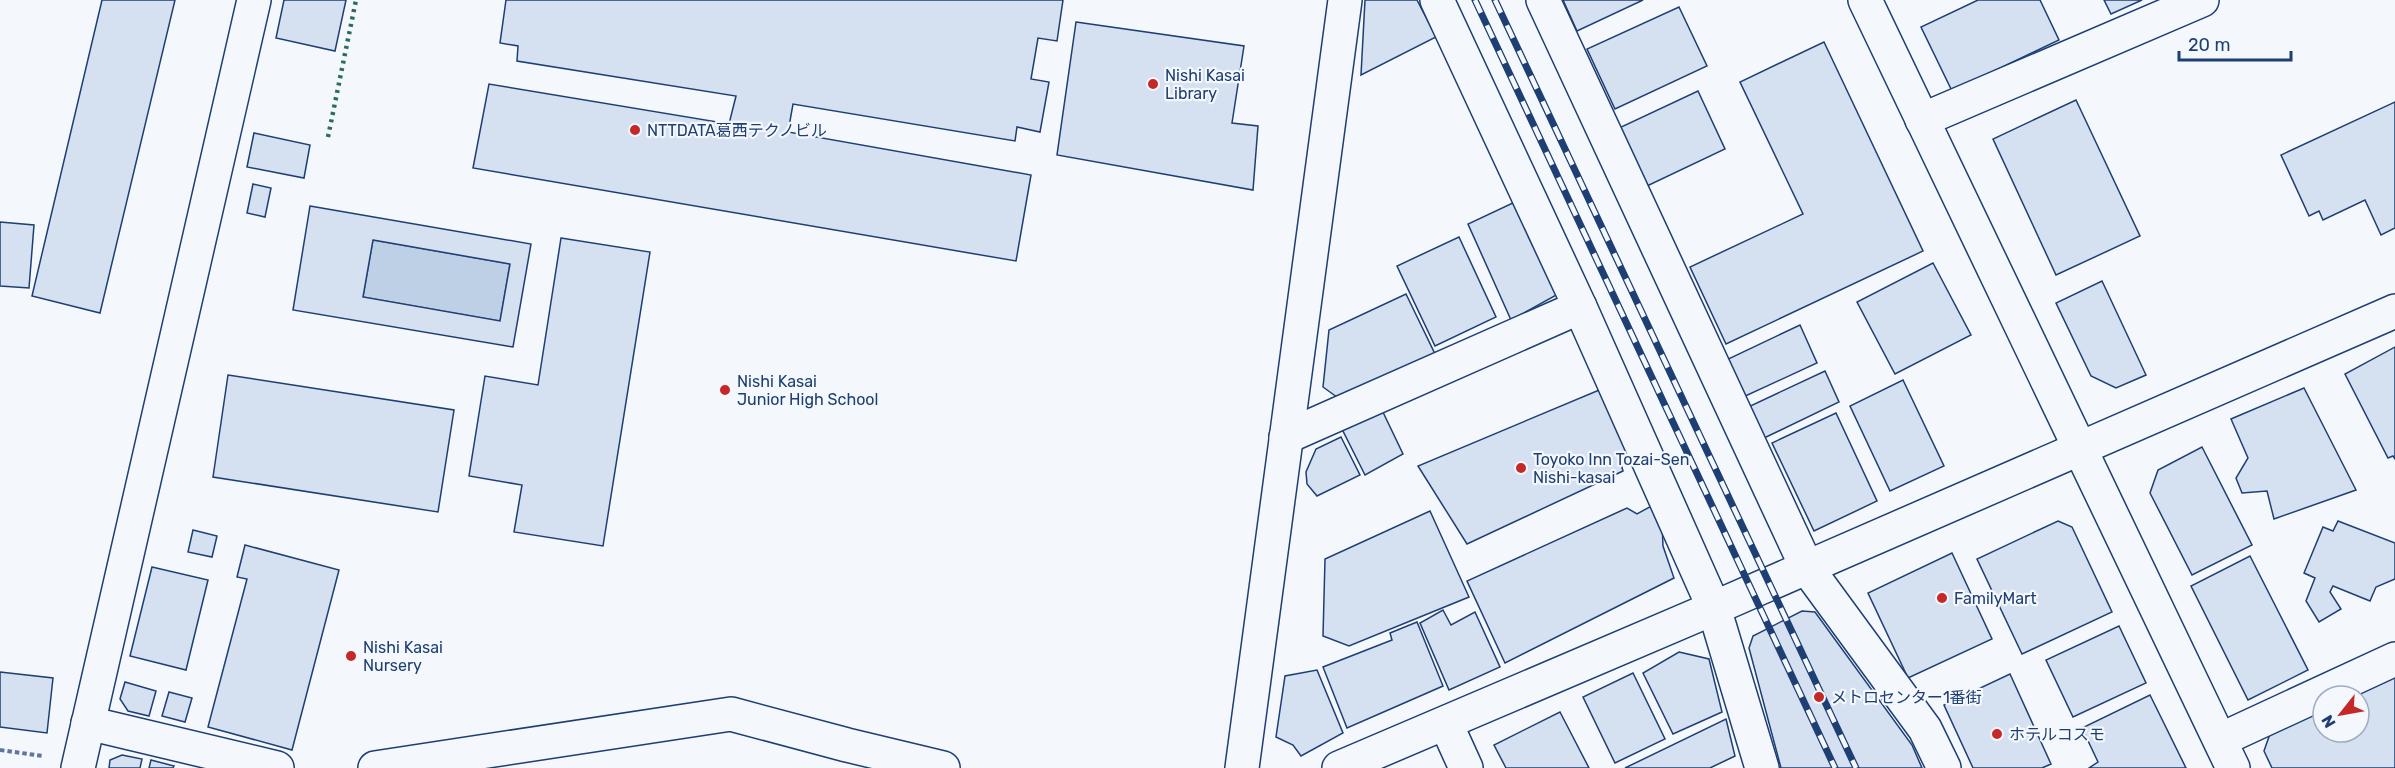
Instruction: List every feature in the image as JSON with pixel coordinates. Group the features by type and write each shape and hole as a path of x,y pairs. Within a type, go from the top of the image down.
{"street":[{"path":"78,768 254,0"},
{"path":"1242,768 1345,0"},
{"path":"1437,0 1580,307 1714,608 1762,768"},
{"path":"1543,0 1807,568 1925,729 1944,768"},
{"path":"1865,0 2226,754 2395,659"},
{"path":"1922,120 2202,0"},
{"path":"1286,437 1580,307"},
{"path":"1339,768 1807,568 2395,311"},
{"path":"375,768 501,758 731,714 847,746 943,768"},
{"path":"88,723 277,768"},
{"path":"1446,724 1466,768"}],"path":[{"path":"0,750 47,756"}],"water":[{"path":"373,240 510,264 500,321 363,297"}],"building":[{"path":"102,0 175,0 100,313 32,296"},
{"path":"284,0 346,0 335,51 276,38"},
{"name":"NTTDATA葛西テクノビル","path":"506,0 1063,0 1057,41 1038,38 1031,79 1049,82 1040,132 1017,127 1015,141 793,104 788,132 1031,175 1016,261 473,168 489,84 729,124 736,96 517,61 518,46 500,43"},
{"path":"1365,0 1417,0 1436,37 1361,75"},
{"path":"1563,0 1643,0 1577,31"},
{"path":"1978,0 2040,0 2059,40 1952,91 1921,27"},
{"path":"2104,0 2142,0 2111,14"},
{"path":"1679,7 1707,66 1615,109 1587,49"},
{"name":"Nishi Kasai Library","path":"1076,22 1244,46 1232,123 1258,126 1253,190 1057,155"},
{"path":"1824,42 1923,251 1726,344 1690,267 1803,214 1740,82"},
{"path":"1698,91 1725,149 1647,186 1619,128"},
{"path":"2076,100 2140,236 2056,275 1993,139"},
{"path":"2395,102 2395,228 2381,235 2365,200 2323,220 2319,211 2309,216 2281,155"},
{"path":"254,133 310,145 304,178 247,167"},
{"path":"253,184 271,188 265,217 247,213"},
{"path":"1517,201 1560,293 1511,320 1468,224"},
{"path":"310,206 531,244 513,347 293,310","holes":["373,240 510,264 500,321 363,297"]},
{"path":"0,222 34,225 29,288 0,286"},
{"path":"1459,237 1496,317 1435,346 1397,266"},
{"path":"561,238 650,252 603,546 514,532 522,485 469,476 485,376 538,385"},
{"path":"1933,263 1971,335 1895,374 1857,302"},
{"path":"2102,281 2146,375 2116,388 2091,376 2056,303"},
{"path":"1406,294 1435,354 1341,400 1323,387 1329,330"},
{"path":"1800,325 1817,363 1741,398 1724,361"},
{"path":"2395,347 2395,459 2393,456 2388,458 2345,374"},
{"path":"1825,371 1839,402 1762,439 1746,408"},
{"path":"228,375 454,410 438,512 213,477"},
{"path":"1903,380 1944,466 1890,491 1850,406"},
{"name":"Toyoko Inn Tozai-Sen Nishi-kasai","path":"1604,388 1631,451 1620,460 1623,471 1467,544 1418,466"},
{"path":"2304,388 2356,490 2274,519 2267,491 2242,493 2236,478 2248,458 2231,419"},
{"path":"1381,408 1403,454 1365,475 1341,427"},
{"path":"1836,413 1877,501 1814,531 1772,443"},
{"path":"1341,437 1360,475 1317,496 1307,484 1306,472 1316,449"},
{"path":"2202,447 2252,545 2192,575 2150,493 2158,470"},
{"path":"1655,504 1662,522 1663,546 1674,578 1505,663 1467,581 1627,508 1637,514"},
{"path":"1430,511 1469,597 1349,646 1323,636 1325,559"},
{"path":"2058,521 2072,527 2112,612 2022,654 1977,559"},
{"path":"2338,521 2395,543 2395,579 2376,587 2370,601 2333,586 2330,592 2341,609 2319,622 2306,601 2315,578 2304,573 2323,527 2333,531"},
{"path":"193,530 217,536 212,557 188,552"},
{"path":"245,545 339,570 292,750 208,727 247,579 237,577"},
{"path":"1952,553 1992,639 1908,678 1868,593"},
{"path":"2250,556 2308,670 2248,700 2191,586"},
{"path":"152,567 208,580 186,670 130,656"},
{"path":"1443,610 1451,625 1475,612 1500,667 1449,690 1420,623"},
{"name":"メトロセンター1番街","path":"1802,611 1815,612 1912,745 1922,768 1781,768 1749,648 1753,636"},
{"path":"1417,622 1443,686 1347,728 1323,667 1392,640 1390,633"},
{"path":"2119,626 2146,683 2073,717 2046,660"},
{"path":"1679,652 1709,659 1722,712 1673,734 1643,673"},
{"path":"1317,670 1343,733 1301,756 1293,745 1276,737 1285,676"},
{"path":"2395,671 2395,768 2272,768 2264,751 2272,728 2311,710 2311,744 2371,744 2371,684 2367,684"},
{"path":"0,672 53,678 47,733 0,727"},
{"path":"1633,673 1665,739 1615,763 1583,697"},
{"name":"ホテルコスモ","path":"2010,674 2051,764 2042,768 1973,768 1944,705"},
{"path":"125,682 156,691 149,716 128,711 120,699"},
{"path":"169,692 192,698 185,722 162,716"},
{"path":"2150,695 2186,768 2089,768 2098,762 2082,728"},
{"path":"1560,712 1589,768 1506,768 1494,745"},
{"path":"1726,719 1735,756 1710,768 1625,768"},
{"path":"122,755 142,759 140,768 109,768 110,760"},
{"path":"151,760 174,766 173,768 149,768"}],"railway":[{"path":"1475,0 1835,768"},
{"path":"1495,0 1856,768"}],"hedge":[{"path":"328,137 356,0"}],"place":[{"name":"Nishi Kasai Library","path":"1153,84"},
{"name":"NTTDATA葛西テクノビル","path":"635,130"},
{"name":"Nishi Kasai Junior High School","path":"725,390"},
{"name":"Toyoko Inn Tozai-Sen Nishi-kasai","path":"1521,468"},
{"name":"FamilyMart","path":"1942,598"},
{"name":"Nishi Kasai Nursery","path":"351,656"},
{"name":"メトロセンター1番街","path":"1819,697"},
{"name":"ホテルコスモ","path":"1997,734"}]}
